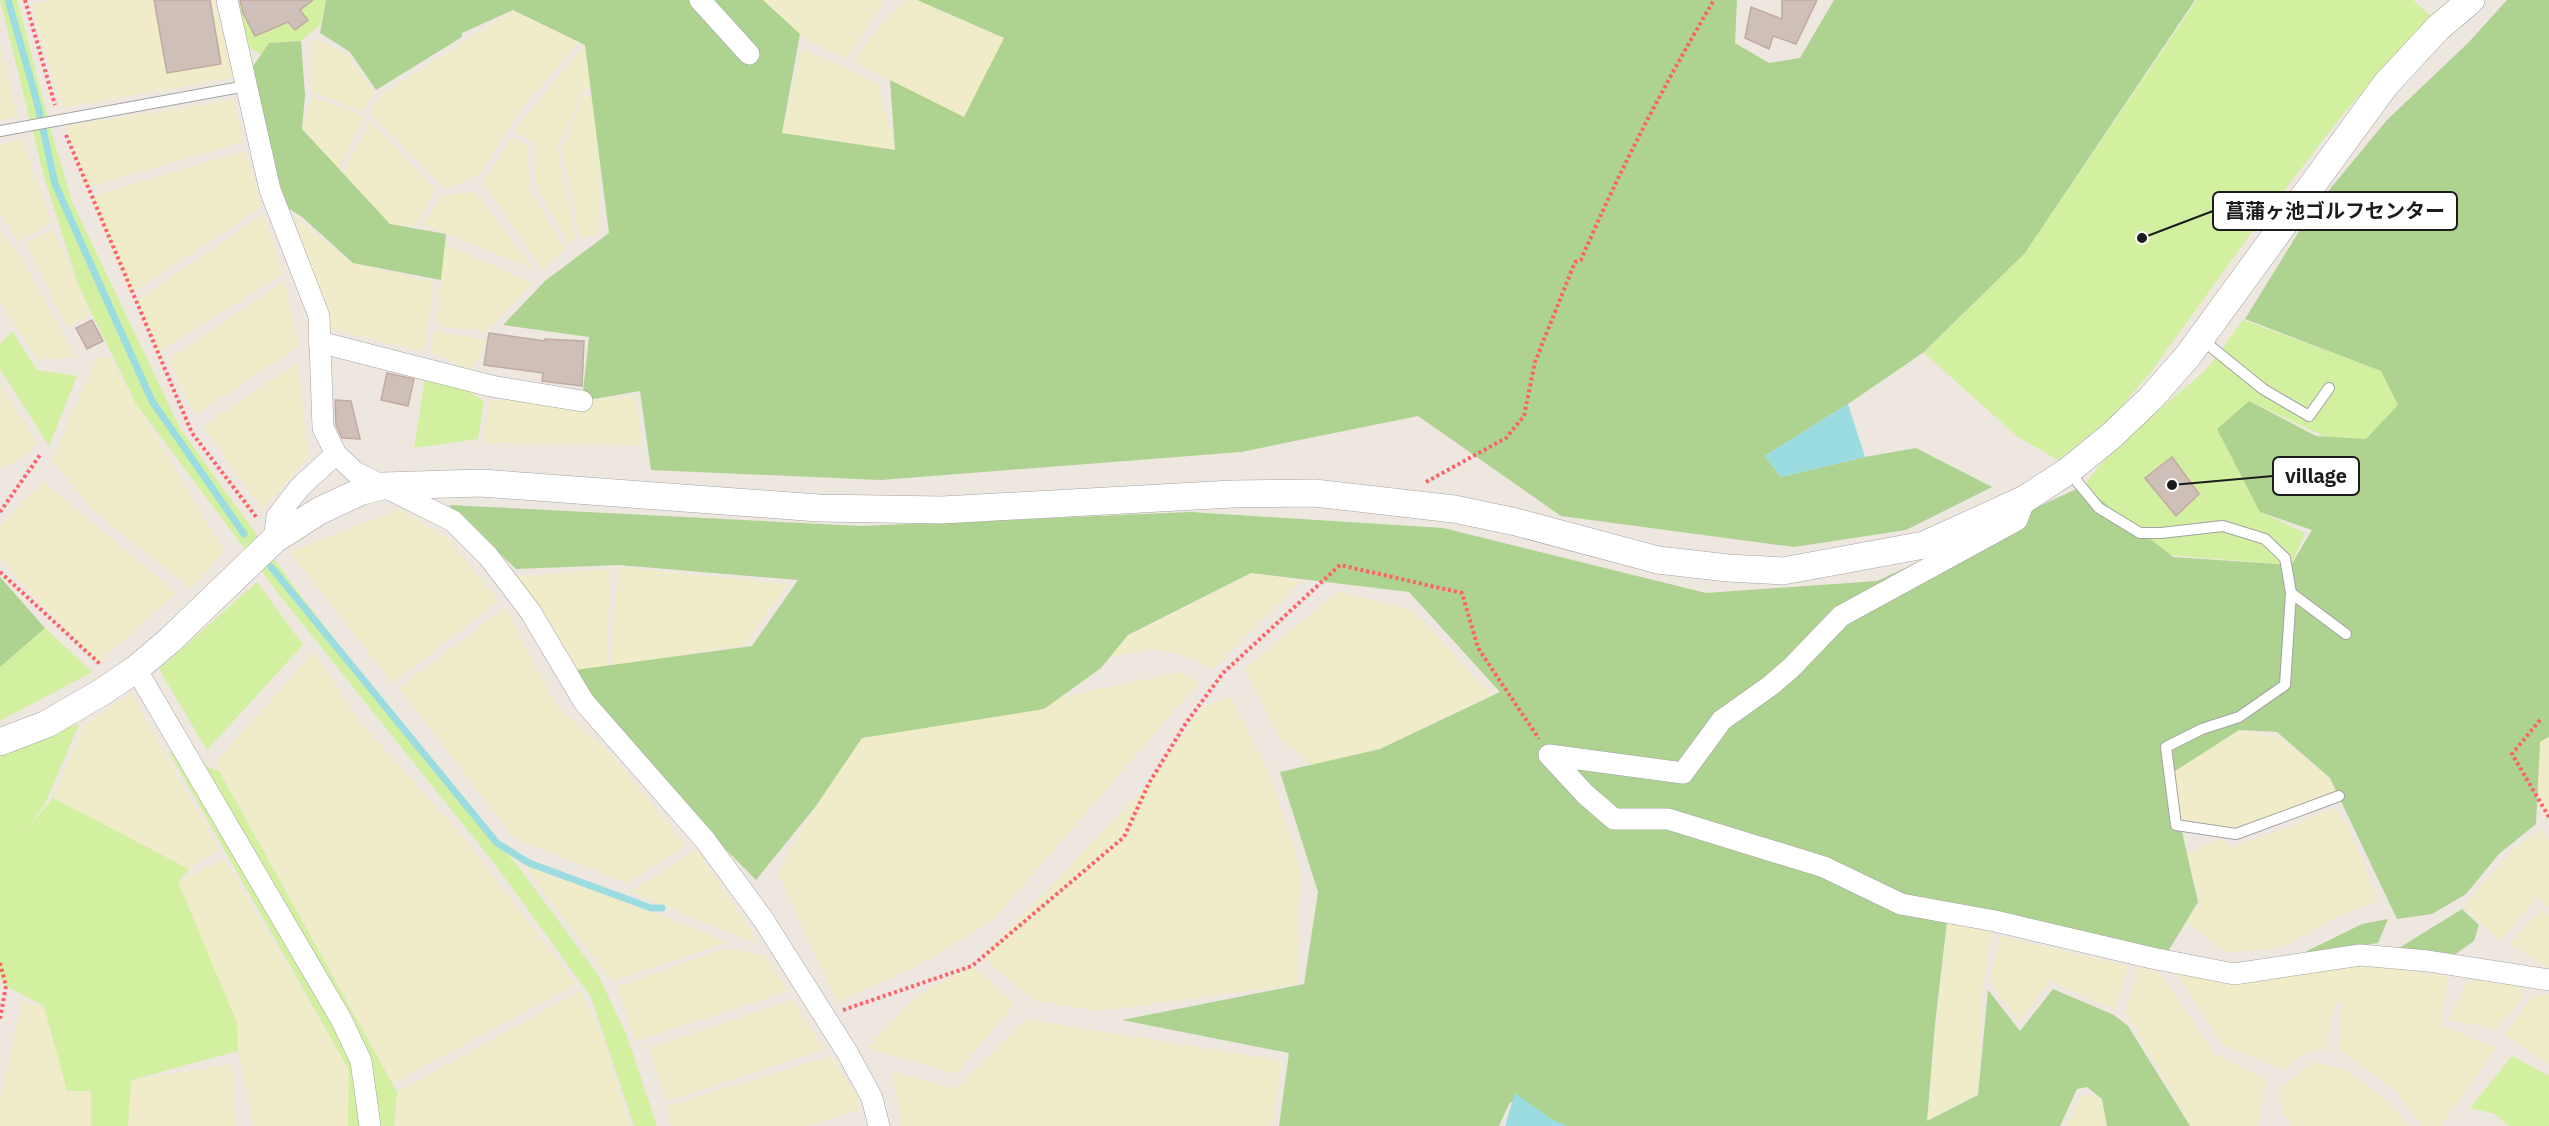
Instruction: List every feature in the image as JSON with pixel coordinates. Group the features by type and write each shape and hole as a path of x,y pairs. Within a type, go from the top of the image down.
{"street":[{"path":"227,0 270,190 319,316 323,428 336,454 355,472 453,521 488,556 530,610 584,702 705,840 763,919 825,1017 872,1098 879,1126"},
{"path":"700,0 749,54"},
{"path":"0,742 47,724 127,675 274,540 319,511 362,491 383,486 420,483 492,484 819,508 942,510 1232,494 1314,493 1392,500 1454,509 1516,522 1658,560 1728,568 1783,571 1924,545 2025,499 2068,471 2151,398 2200,338 2386,84 2438,28 2472,0"},
{"path":"320,342 491,386 582,401"},
{"path":"274,540 277,517 300,487 336,454"},
{"path":"1549,755 1683,773 1722,720 1784,674 1841,616 2017,520 2025,499"},
{"path":"127,675 341,1019 360,1061 370,1126"},
{"path":"1549,755 1585,794 1614,819 1668,819 1824,867 1901,904 1995,921 2152,958 2234,974 2360,955 2428,961 2549,980"}],"lane":[{"path":"0,131 246,86"},
{"path":"2200,338 2263,389 2309,416 2329,388"},
{"path":"2068,471 2099,508 2140,532 2161,533 2223,526 2265,539 2285,558 2291,592 2285,685 2239,717 2202,729 2166,747 2176,825 2236,834 2339,796"},
{"path":"2291,592 2346,634"}],"path":[{"path":"25,0 59,120 192,433 274,540"},
{"path":"1392,500 1506,438 1524,416 1535,362 1575,262 1581,260 1604,207 1679,60 1714,0"},
{"path":"0,512 40,455"},
{"path":"825,1017 972,966 1124,837 1155,773 1186,723 1223,673 1340,565 1462,593 1478,648 1549,755"},
{"path":"0,572 127,675"},
{"path":"2540,720 2512,754 2549,817"},
{"path":"0,963 6,986 0,1019"}],"shaded area":[{"path":"53,0 213,0 236,77 62,108 31,4"},
{"path":"761,0 880,0 883,4 847,59 805,39"},
{"path":"905,0 917,0 1004,38 964,118 854,62 871,36"},
{"path":"513,10 580,41 524,106 479,175 445,189 370,113 381,95"},
{"path":"311,37 348,56 374,93 363,112 312,92"},
{"path":"0,41 17,117 0,120"},
{"path":"585,45 599,96 585,87 557,149 576,239 568,243 535,184 535,142 513,132"},
{"path":"802,48 878,84 896,150 782,133"},
{"path":"585,94 599,103 599,235 580,238 562,149"},
{"path":"312,97 365,116 338,170 302,129"},
{"path":"234,100 243,142 85,188 66,126"},
{"path":"370,121 435,189 416,226 390,224 343,174"},
{"path":"511,138 528,145 529,187 565,249 543,271 483,183"},
{"path":"22,139 51,223 18,241 0,213 0,144"},
{"path":"246,151 262,207 130,294 91,196"},
{"path":"474,191 534,269 422,224 443,196"},
{"path":"263,214 283,274 160,351 135,302"},
{"path":"293,216 353,263 434,282 424,352 329,329"},
{"path":"0,230 18,253 76,357 38,360 0,302"},
{"path":"53,230 90,314 67,328 26,243"},
{"path":"444,244 532,283 487,331 437,326"},
{"path":"284,281 299,346 195,415 168,360"},
{"path":"435,331 486,340 472,370 430,352"},
{"path":"97,357 108,357 224,551 191,589 96,513 52,461"},
{"path":"298,362 308,458 262,510 203,426"},
{"path":"0,384 38,444 23,457 0,469"},
{"path":"635,395 642,445 483,443 490,400 582,401"},
{"path":"43,481 176,593 98,663 16,578 0,556 0,526"},
{"path":"400,509 448,539 499,601 392,683 290,552"},
{"path":"618,567 788,584 744,645 611,666"},
{"path":"610,569 607,666 575,670 513,577"},
{"path":"1252,573 1301,581 1213,669 1185,656 1156,649 1109,657 1125,637"},
{"path":"1338,591 1414,611 1491,695 1324,776 1279,737 1245,668"},
{"path":"505,608 556,705 611,754 686,846 627,883 514,838 399,688"},
{"path":"314,652 358,720 463,837 576,984 393,1083 215,763"},
{"path":"1181,672 1199,682 993,920 921,964 837,1003 778,873 807,820 862,738"},
{"path":"131,693 219,849 189,869 53,798 84,725"},
{"path":"1231,697 1270,776 1299,864 1298,984 1102,1011 1034,1001 983,957 1149,783 1203,706"},
{"path":"2239,730 2278,737 2330,778 2339,796 2244,830 2180,822 2169,775"},
{"path":"2549,737 2549,821 2537,802 2540,742"},
{"path":"2335,808 2346,822 2378,901 2338,917 2282,947 2226,953 2186,921 2201,903 2187,854 2220,839 2232,847"},
{"path":"2542,829 2549,841 2549,907 2536,898 2500,941 2463,906 2517,846"},
{"path":"696,850 761,946 631,892"},
{"path":"224,859 351,1073 348,1126 254,1126 238,1051 178,882"},
{"path":"524,866 611,896 727,942 612,981"},
{"path":"2541,910 2549,916 2549,968 2509,944"},
{"path":"1947,920 1994,929 1982,989 1978,1095 1927,1121"},
{"path":"2000,936 2128,966 2115,1010 2050,981 2019,1022 1990,982"},
{"path":"725,948 765,955 788,991 636,1041 617,987"},
{"path":"2363,965 2448,976 2441,1025 2496,1048 2441,1126 2423,1126 2396,1091 2339,1050 2343,1002 2334,1004 2326,1049 2307,1052 2283,1070 2223,1045 2175,972 2223,982 2337,970"},
{"path":"972,966 1015,1003 956,1074 867,1048 916,996"},
{"path":"2139,966 2160,974 2214,1054 2267,1080 2257,1126 2191,1126 2125,1011"},
{"path":"2468,980 2518,983 2524,995 2497,1029 2449,1020"},
{"path":"580,991 604,1041 630,1126 396,1126 397,1092"},
{"path":"2549,995 2549,1064 2504,1035 2533,996"},
{"path":"792,1000 824,1049 666,1101 648,1048"},
{"path":"22,1002 44,1006 67,1091 91,1091 91,1126 0,1126 0,1101"},
{"path":"1026,1019 1282,1061 1272,1126 900,1126 902,1118 891,1071 956,1089"},
{"path":"830,1056 858,1097 859,1110 809,1126 671,1126 666,1107"},
{"path":"2313,1062 2344,1069 2388,1102 2408,1126 2292,1126 2282,1112 2279,1088"},
{"path":"232,1064 236,1126 128,1126 131,1080"},
{"path":"2083,1094 2102,1099 2107,1126 2066,1126"}],"green space":[{"path":"0,0 17,0 72,202 181,430 298,592 435,767 520,869 597,973 626,1033 657,1126 634,1126 591,997 494,863 281,597 136,404 78,285 43,173"},
{"path":"237,0 326,0 320,25 301,41 269,43 261,54 245,46"},
{"path":"326,0 763,0 800,34 782,133 895,150 890,80 964,117 1004,38 917,0 1737,0 1735,43 1769,63 1800,58 1834,0 2195,0 2025,253 1924,352 1848,404 1765,456 1781,477 1865,457 1916,448 1992,487 1906,530 1794,547 1561,516 1418,416 1241,452 881,480 651,470 640,391 582,401 589,337 503,325 545,281 609,233 585,45 513,10 462,33 462,37 376,90 350,52 320,33"},
{"path":"2197,0 2413,0 2431,16 2348,108 2258,224 2150,373 2113,416 2058,460 2018,437 1924,353 2025,253"},
{"path":"2507,0 2549,0 2549,737 2540,742 2536,824 2499,854 2466,894 2432,914 2397,919 2330,778 2277,732 2239,730 2169,775 2198,902 2158,968 1948,913 1927,1121 1978,1095 1988,990 2020,1031 2053,989 2114,1015 2128,1026 2190,1126 2107,1126 2102,1099 2087,1087 2077,1089 2060,1126 1567,1126 1510,1102 1499,1126 1279,1126 1289,1053 1122,1020 1304,984 1318,892 1280,772 1380,749 1500,692 1409,592 1251,573 1128,635 1101,668 1044,709 862,738 816,806 756,880 622,745 575,670 752,646 798,580 619,565 516,569 449,505 861,526 1191,512 1443,528 1706,593 1877,581 2083,486 2173,557 2291,565 2312,530 2260,512 2217,429 2249,401 2316,436 2366,439 2398,405 2381,371 2245,319 2311,212 2387,120 2469,42"},
{"path":"301,41 305,95 302,129 390,224 446,234 441,280 353,263 302,217 288,208 262,130 251,69 269,43"},
{"path":"2243,320 2382,371 2398,405 2367,439 2326,437 2249,401 2260,512 2305,533 2291,565 2169,555 2131,528 2084,486 2123,441 2206,369"},
{"path":"12,331 37,370 77,376 49,446 0,369 0,344"},
{"path":"426,372 454,382 484,401 478,439 414,448"},
{"path":"0,577 45,628 0,667"},
{"path":"257,582 303,645 207,750 159,669"},
{"path":"45,628 92,672 0,721 0,667"},
{"path":"79,724 45,804 26,830 53,798 189,869 178,882 237,1023 238,1051 131,1080 128,1126 91,1126 91,1091 67,1091 44,1006 6,986 0,977 0,751"},
{"path":"169,752 219,771 397,1092 394,1126 348,1126 349,1070"},
{"path":"2462,909 2479,925 2474,941 2454,955 2399,948"},
{"path":"2388,919 2378,943 2299,955 2362,924"},
{"path":"2512,1056 2549,1076 2549,1126 2509,1126 2495,1114 2470,1108"}],"water":[{"path":"1848,404 1865,457 1781,477 1765,456"},
{"path":"1515,1093 1551,1119 1568,1126 1505,1126"}],"building":[{"path":"154,0 210,0 221,64 167,73"},
{"path":"240,0 313,0 300,10 308,20 295,30 288,22 255,36 243,13"},
{"path":"1782,0 1817,0 1796,44 1773,36 1769,49 1745,38 1751,7 1782,19"},
{"path":"92,320 103,341 87,349 76,328"},
{"path":"489,333 545,341 545,339 584,341 582,386 542,381 543,373 484,365"},
{"path":"387,373 414,379 408,406 381,400"},
{"path":"335,400 351,401 360,439 342,438 336,425"},
{"path":"2172,457 2199,494 2176,516 2145,478"}],"waterway":[{"path":"8,0 37,102 55,184 152,401 244,534"},
{"path":"271,567 497,843 529,863 651,908 662,908"}],"place":[{"name":"菖蒲ヶ池ゴルフセンター","path":"2142,238"},
{"name":"village","path":"2172,485"}]}
